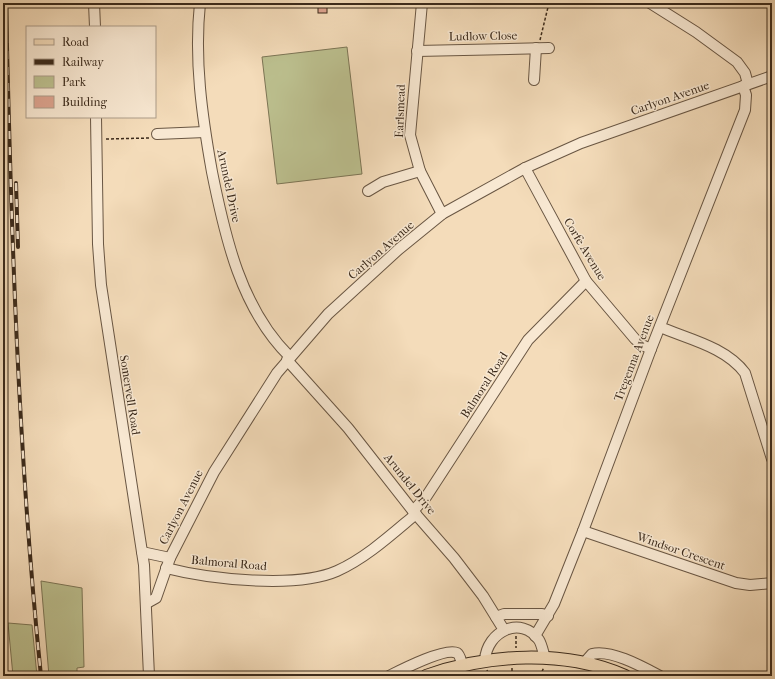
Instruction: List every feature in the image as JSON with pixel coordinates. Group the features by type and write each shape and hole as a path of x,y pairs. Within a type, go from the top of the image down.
{"main road":[{"path":"426,676 462,664 485,660 545,658 585,662 607,668 625,676"}],"street":[{"path":"94,3 95,26"},
{"name":"Arundel Drive","path":"200,3 199,77 205,132 221,214 238,271 251,302 267,330 288,359 348,428 415,512 465,571 504,630"},
{"name":"Earlsmead","path":"422,3 410,136 420,171 442,214"},
{"path":"650,3 696,32 737,62 745,73 746,85"},
{"path":"534,80 537,48"},
{"name":"Ludlow Close","path":"417,51 549,48"},
{"name":"Carlyon Avenue","path":"147,603 156,598 168,563 214,472 241,427 288,359 328,314 399,249 442,214 525,168 581,143 772,76"},
{"name":"Tregenna Avenue","path":"535,636 548,616 583,531 651,349 745,110 746,85"},
{"name":"Somervell Road","path":"96,118 98,244 101,285 142,552 147,603 149,676"},
{"path":"157,134 205,132"},
{"name":"Corfe Avenue","path":"525,168 586,281 635,339 642,345 651,349"},
{"path":"368,191 383,182 420,171"},
{"name":"Balmoral Road","path":"142,552 202,575 242,579 289,580 320,576 337,571 354,561 415,512 528,340 586,281"},
{"path":"660,327 727,355 737,363 745,373 772,459"},
{"name":"Windsor Crescent","path":"583,531 736,583 750,586 772,583"},
{"path":"496,617 504,614 542,614 548,616"},
{"path":"485,660 488,645 493,638 504,630 515,628 525,630 535,636 542,645 545,658"},
{"path":"390,676 420,661 450,652 456,653 462,664"},
{"path":"585,662 592,654 605,653 641,666 660,676"}],"path":[{"path":"537,48 549,3"},
{"path":"96,140 153,137 157,134"},
{"path":"515,628 517,652"},
{"path":"512,676 512,667 517,667"},
{"path":"540,676 543,672"}],"green space":[{"path":"347,47 362,174 277,184 262,57"},
{"path":"41,581 82,588 84,667 77,668 77,676 49,676"},
{"path":"8,623 32,625 37,676 13,676"}],"building":[{"path":"318,3 327,3 327,13 318,13"}],"railway":[{"path":"6,3 13,256 21,424 33,592 41,676"},
{"path":"16,183 18,247"}]}
